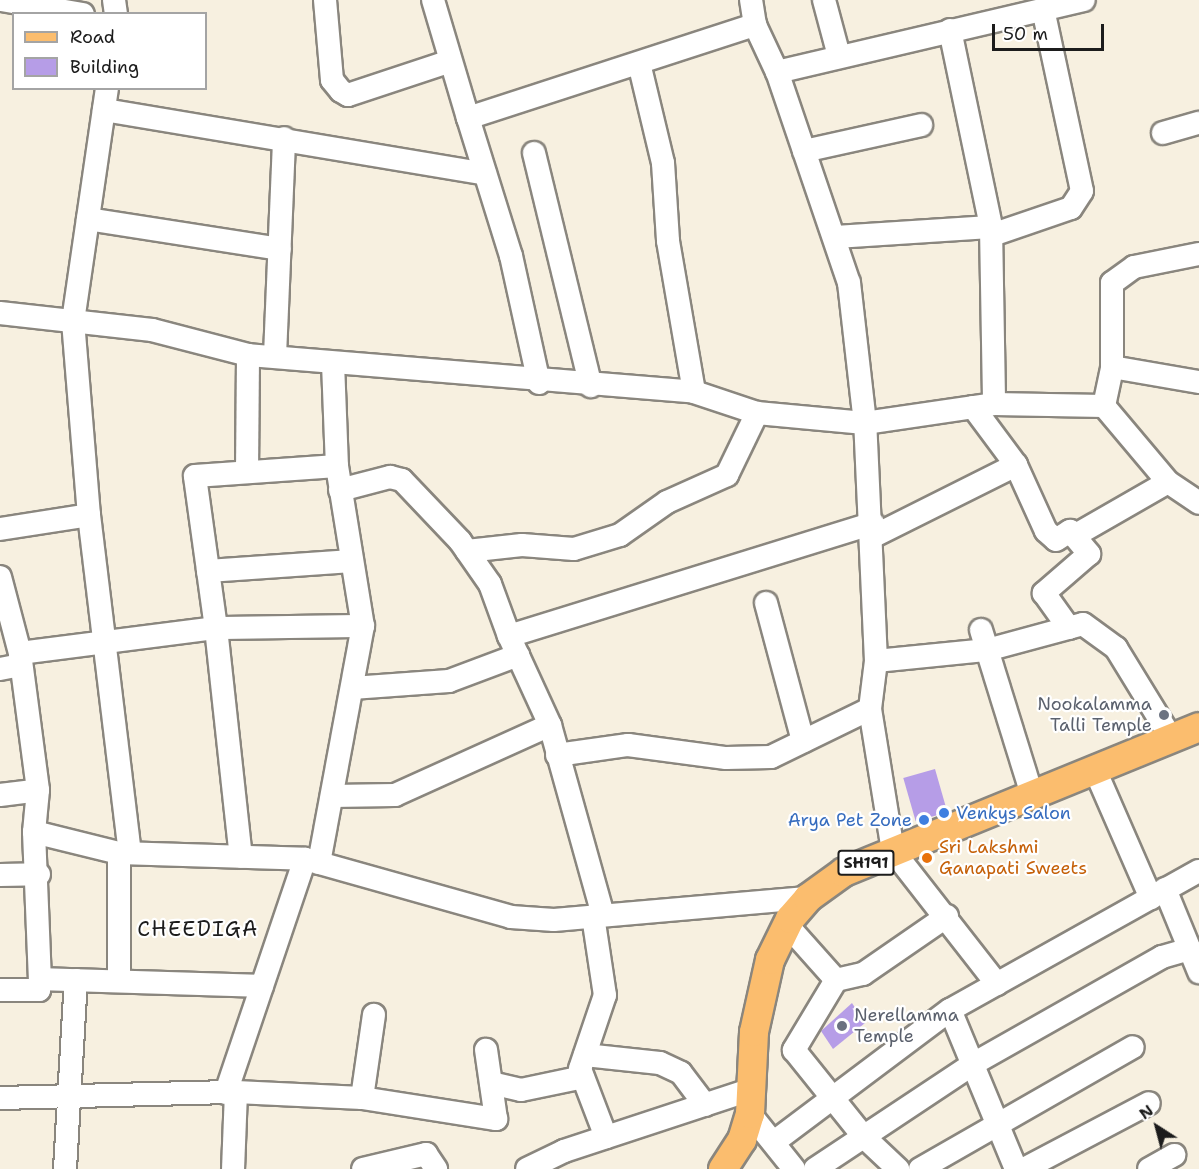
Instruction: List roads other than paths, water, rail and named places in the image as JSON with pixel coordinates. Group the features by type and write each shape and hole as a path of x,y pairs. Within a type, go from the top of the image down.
{"main road":[{"name":"SH191","path":"723,1169 742,1140 750,1102 754,1032 770,960 787,925 808,898 844,872 1032,795 1190,734"}],"street":[{"path":"1,0 71,12"},
{"path":"325,0 332,80 348,95 448,62"},
{"path":"433,0 448,62 511,256 539,383"},
{"path":"751,0 755,25 777,72 849,283 865,423 873,529 876,661 870,708 893,851 947,916 997,984"},
{"path":"824,0 839,57"},
{"path":"777,72 950,30 1007,10 1044,13 1084,0"},
{"path":"835,237 991,231 1071,208 1082,191 1044,13"},
{"path":"468,118 755,25"},
{"path":"950,30 991,231 984,406 1016,465 1046,531 1056,540 1070,531 1089,554 1044,593 1069,628"},
{"path":"639,63 663,163 668,242 694,392"},
{"path":"119,981 124,853 108,642 89,515 73,321 105,99 284,138 485,174"},
{"path":"1163,133 1199,123"},
{"path":"804,151 921,125"},
{"path":"275,356 284,138"},
{"path":"534,153 591,386"},
{"path":"88,219 280,249"},
{"path":"1104,406 1112,367 1112,283 1134,267 1199,254"},
{"path":"0,313 152,330 248,355 539,383 694,392 757,413 865,423 984,406 1104,406 1168,482 1199,503"},
{"path":"248,355 248,472"},
{"path":"233,1169 231,1093 262,986 312,861 332,796 363,626 337,466 333,363"},
{"path":"1112,367 1199,382"},
{"path":"467,551 522,545 574,549 620,535 667,502 728,475 757,413"},
{"path":"352,688 448,681 513,646 873,529 1016,465"},
{"path":"241,856 216,628 195,476 337,466"},
{"path":"340,490 390,477 402,480 467,551 490,584 513,646 550,725 598,916 605,995 584,1066 606,1137"},
{"path":"1074,536 1168,482"},
{"path":"0,529 89,515"},
{"path":"208,571 352,561"},
{"path":"0,577 38,790 34,832 39,874 40,978 39,990 0,990"},
{"path":"766,603 803,741"},
{"path":"876,661 1083,624 1116,648 1190,734"},
{"path":"14,662 108,642 216,628 363,626"},
{"path":"984,640 1032,795"},
{"path":"557,755 628,745 764,758 870,708"},
{"path":"332,796 395,795 550,725"},
{"path":"1095,770 1158,893 1190,949 1199,972"},
{"path":"0,795 38,790"},
{"path":"34,832 124,853 241,856 312,861 511,917 598,916 808,898"},
{"path":"774,1142 950,1010 1199,871"},
{"path":"0,875 39,874"},
{"path":"898,1169 864,1137 794,1050 836,980 863,974 947,916"},
{"path":"787,925 836,980"},
{"path":"815,1169 973,1064 1162,957 1190,949"},
{"path":"40,978 262,986"},
{"path":"66,1169 76,980"},
{"path":"950,1010 1016,1169"},
{"path":"362,1098 374,1015"},
{"path":"920,1169 1133,1047"},
{"path":"0,1098 71,1100 231,1093 362,1098 496,1119 486,1050"},
{"path":"491,1083 521,1090 584,1066 660,1063 681,1073 705,1105"},
{"path":"527,1169 606,1137 705,1105 750,1102 774,1142 794,1169"},
{"path":"1024,1169 1149,1103"},
{"path":"363,1169 426,1154 436,1169"},
{"path":"1149,1169 1174,1155"}],"place":[{"name":"Nookalamma Talli Temple","path":"1164,715"},
{"name":"Venkys Salon","path":"944,813"},
{"name":"Arya Pet Zone","path":"924,820"},
{"name":"Sri Lakshmi Ganapati Sweets","path":"927,858"},
{"name":"Nerellamma Temple","path":"842,1026"}],"district":[{"name":"CHEEDIGA","path":"198,929"}]}
